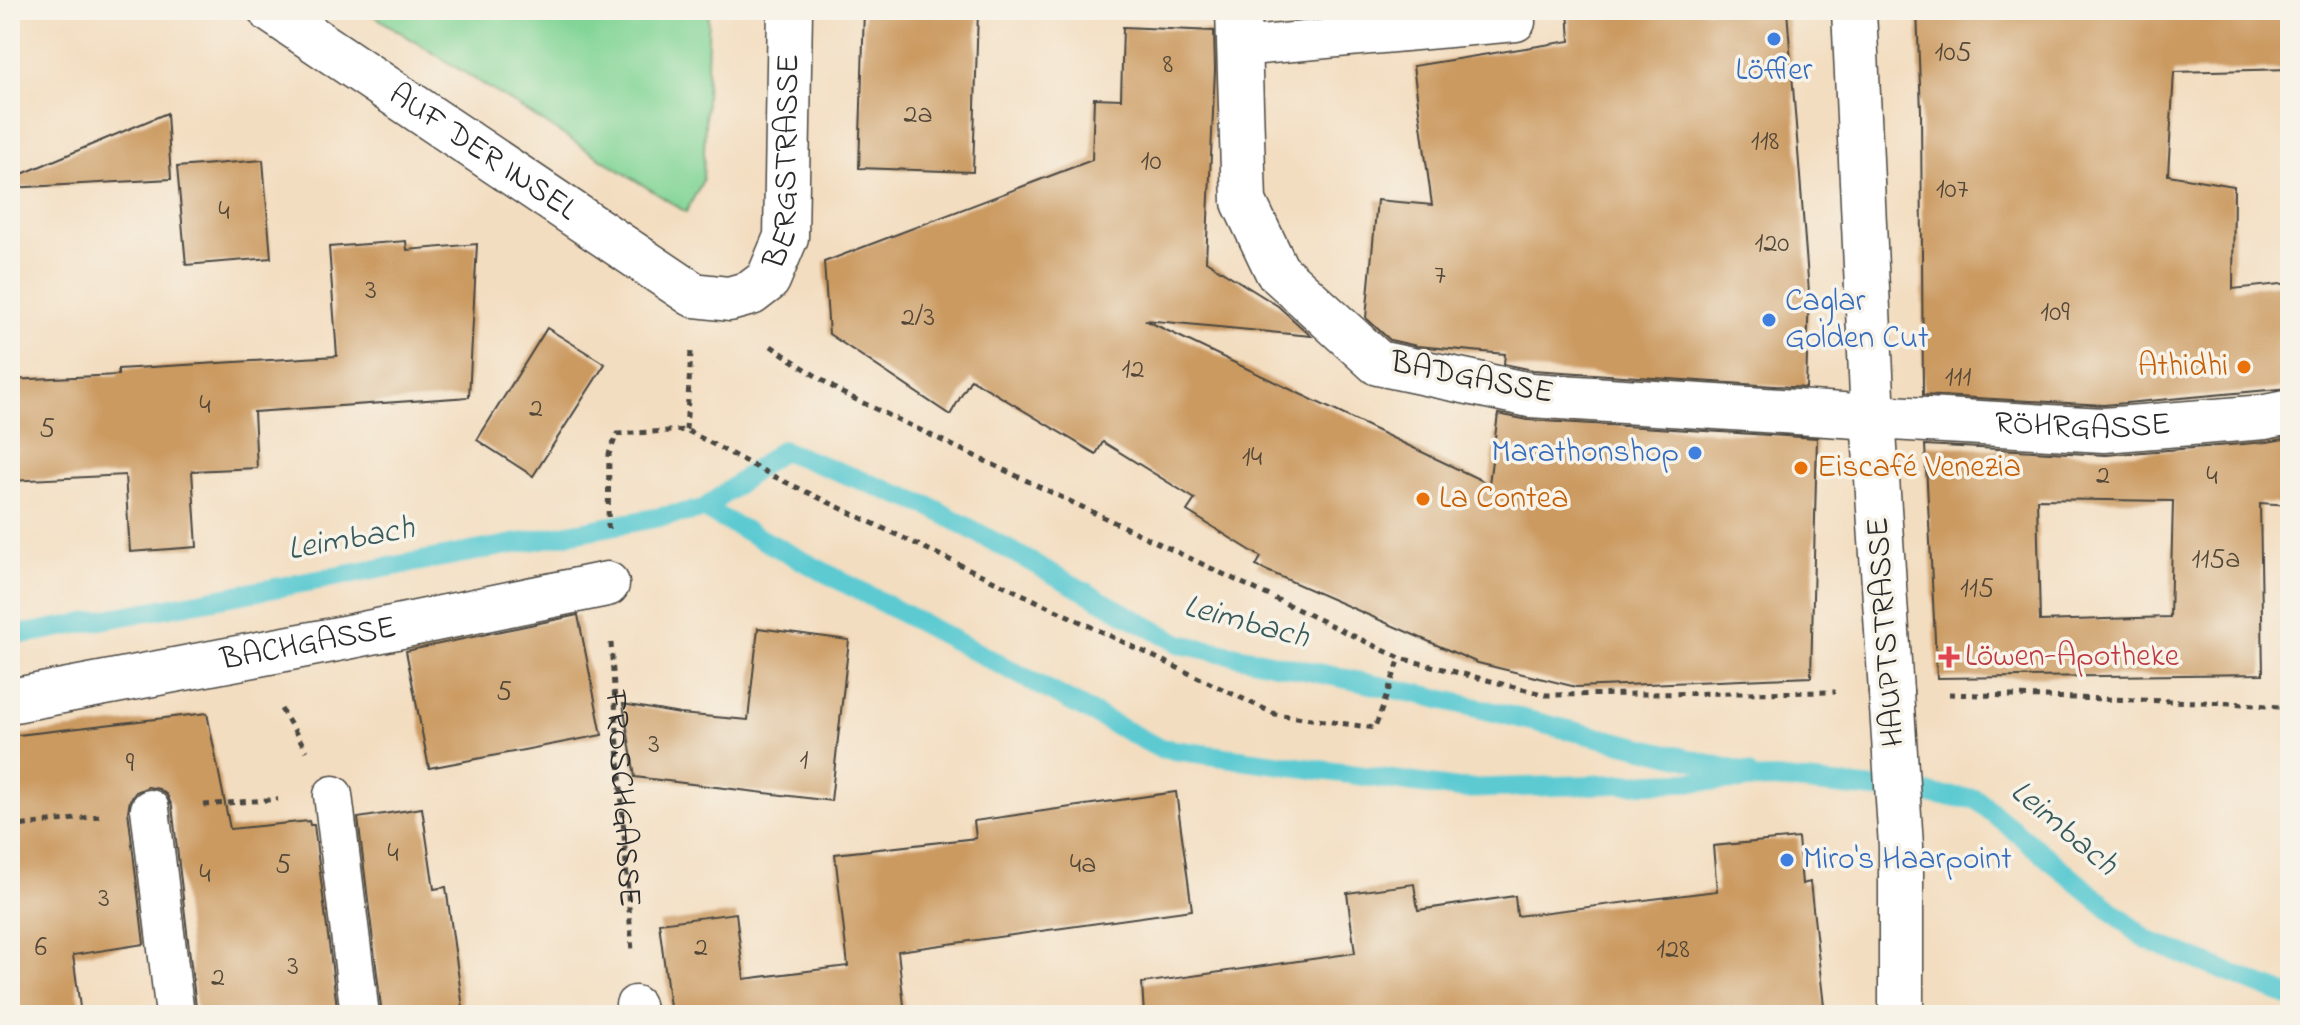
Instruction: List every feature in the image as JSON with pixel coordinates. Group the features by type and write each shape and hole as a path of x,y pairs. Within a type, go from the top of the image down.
{"street":[{"name":"AUF DER INSEL","path":"270,10 694,295"},
{"name":"BERGSTRASSE","path":"694,295 729,299 751,293 768,280 786,237 790,10"},
{"name":"HAUPTSTRASSE","path":"1854,10 1853,416 1892,699 1901,846 1901,1015"},
{"name":"BADGASSE","path":"1237,29 1244,202 1277,271 1378,363 1530,395 1853,416"},
{"name":"RÖHRGASSE","path":"1853,416 2104,430 2265,417 2290,412"},
{"name":"BACHGASSE","path":"10,701 249,657 607,584"}],"lane":[{"path":"1237,29 1516,22 1515,10"},
{"path":"333,795 360,1015"},
{"path":"150,809 175,1015"}],"path":[{"path":"686,430 694,295"},
{"path":"694,295 840,392 1400,658 1546,695 2232,703 2290,708"},
{"path":"608,531 609,454 617,434 686,430 730,456 1275,714 1375,728 1400,658"},
{"name":"FROSCHGASSE","path":"607,584 636,1010"},
{"path":"249,657 333,795"}],"green space":[{"path":"365,10 709,10 703,180 686,212"}],"building":[{"path":"864,10 978,10 973,172 859,168"},
{"path":"1568,10 1787,10 1809,292 1806,388 1533,370 1504,364 1505,354 1417,346 1390,340 1366,318 1377,200 1432,205 1413,66 1570,41"},
{"path":"1917,10 2290,10 2290,69 2174,72 2168,175 2234,186 2233,289 2290,283 2290,388 2104,405 1923,395 1921,111"},
{"path":"1123,27 1214,31 1206,261 1278,306 1311,336 1145,320 1489,484 1498,414 1528,420 1817,438 1811,677 1576,687 1478,663 1256,566 1261,557 1187,511 1195,499 1103,442 1096,454 971,379 950,415 829,334 824,262 1092,160 1094,98 1121,99"},
{"path":"167,113 171,179 10,188 10,179"},
{"path":"263,160 271,258 186,265 177,167"},
{"path":"406,241 407,250 477,244 469,397 254,412 257,468 192,471 197,547 130,552 125,475 10,481 10,380 118,375 118,369 337,356 329,247"},
{"path":"547,328 605,364 533,476 477,440"},
{"path":"2290,438 2290,505 2260,503 2263,674 1937,678 1925,445 2106,455","holes":["2037,499 2173,501 2170,617 2040,621"]},
{"path":"578,615 602,735 429,768 406,651"},
{"path":"758,628 849,640 831,801 635,777 623,704 680,714 748,720"},
{"path":"207,713 230,829 309,821 310,825 314,825 338,1015 197,1015 172,806 167,795 159,789 148,787 136,792 130,800 128,811 144,944 73,955 81,1015 16,1015 10,971 10,736"},
{"path":"1176,792 1192,910 898,951 905,1015 671,1015 659,923 736,913 744,979 848,966 835,854 976,838 974,821"},
{"path":"422,808 434,889 446,887 464,1015 382,1015 358,818"},
{"path":"1798,838 1802,884 1810,882 1825,1015 1144,1015 1142,983 1355,953 1347,893 1414,884 1418,910 1515,896 1517,916 1717,891 1713,846"}],"waterway":[{"name":"Leimbach","path":"704,509 782,450 931,507 1180,644 1428,696 1747,773"},
{"name":"Leimbach","path":"10,634 30,633 704,509 1159,748 1459,789 1775,779 1976,799 2147,940 2290,997"}],"place":[{"name":"Löffler","path":"1774,39"},
{"name":"Caglar Golden Cut","path":"1769,320"},
{"name":"Athidhi","path":"2244,367"},
{"name":"Marathonshop","path":"1695,453"},
{"name":"Eiscafé Venezia","path":"1801,468"},
{"name":"La Contea","path":"1423,499"},
{"name":"Löwen-Apotheke","path":"1949,657"},
{"name":"Miro's Haarpoint","path":"1787,860"}]}
